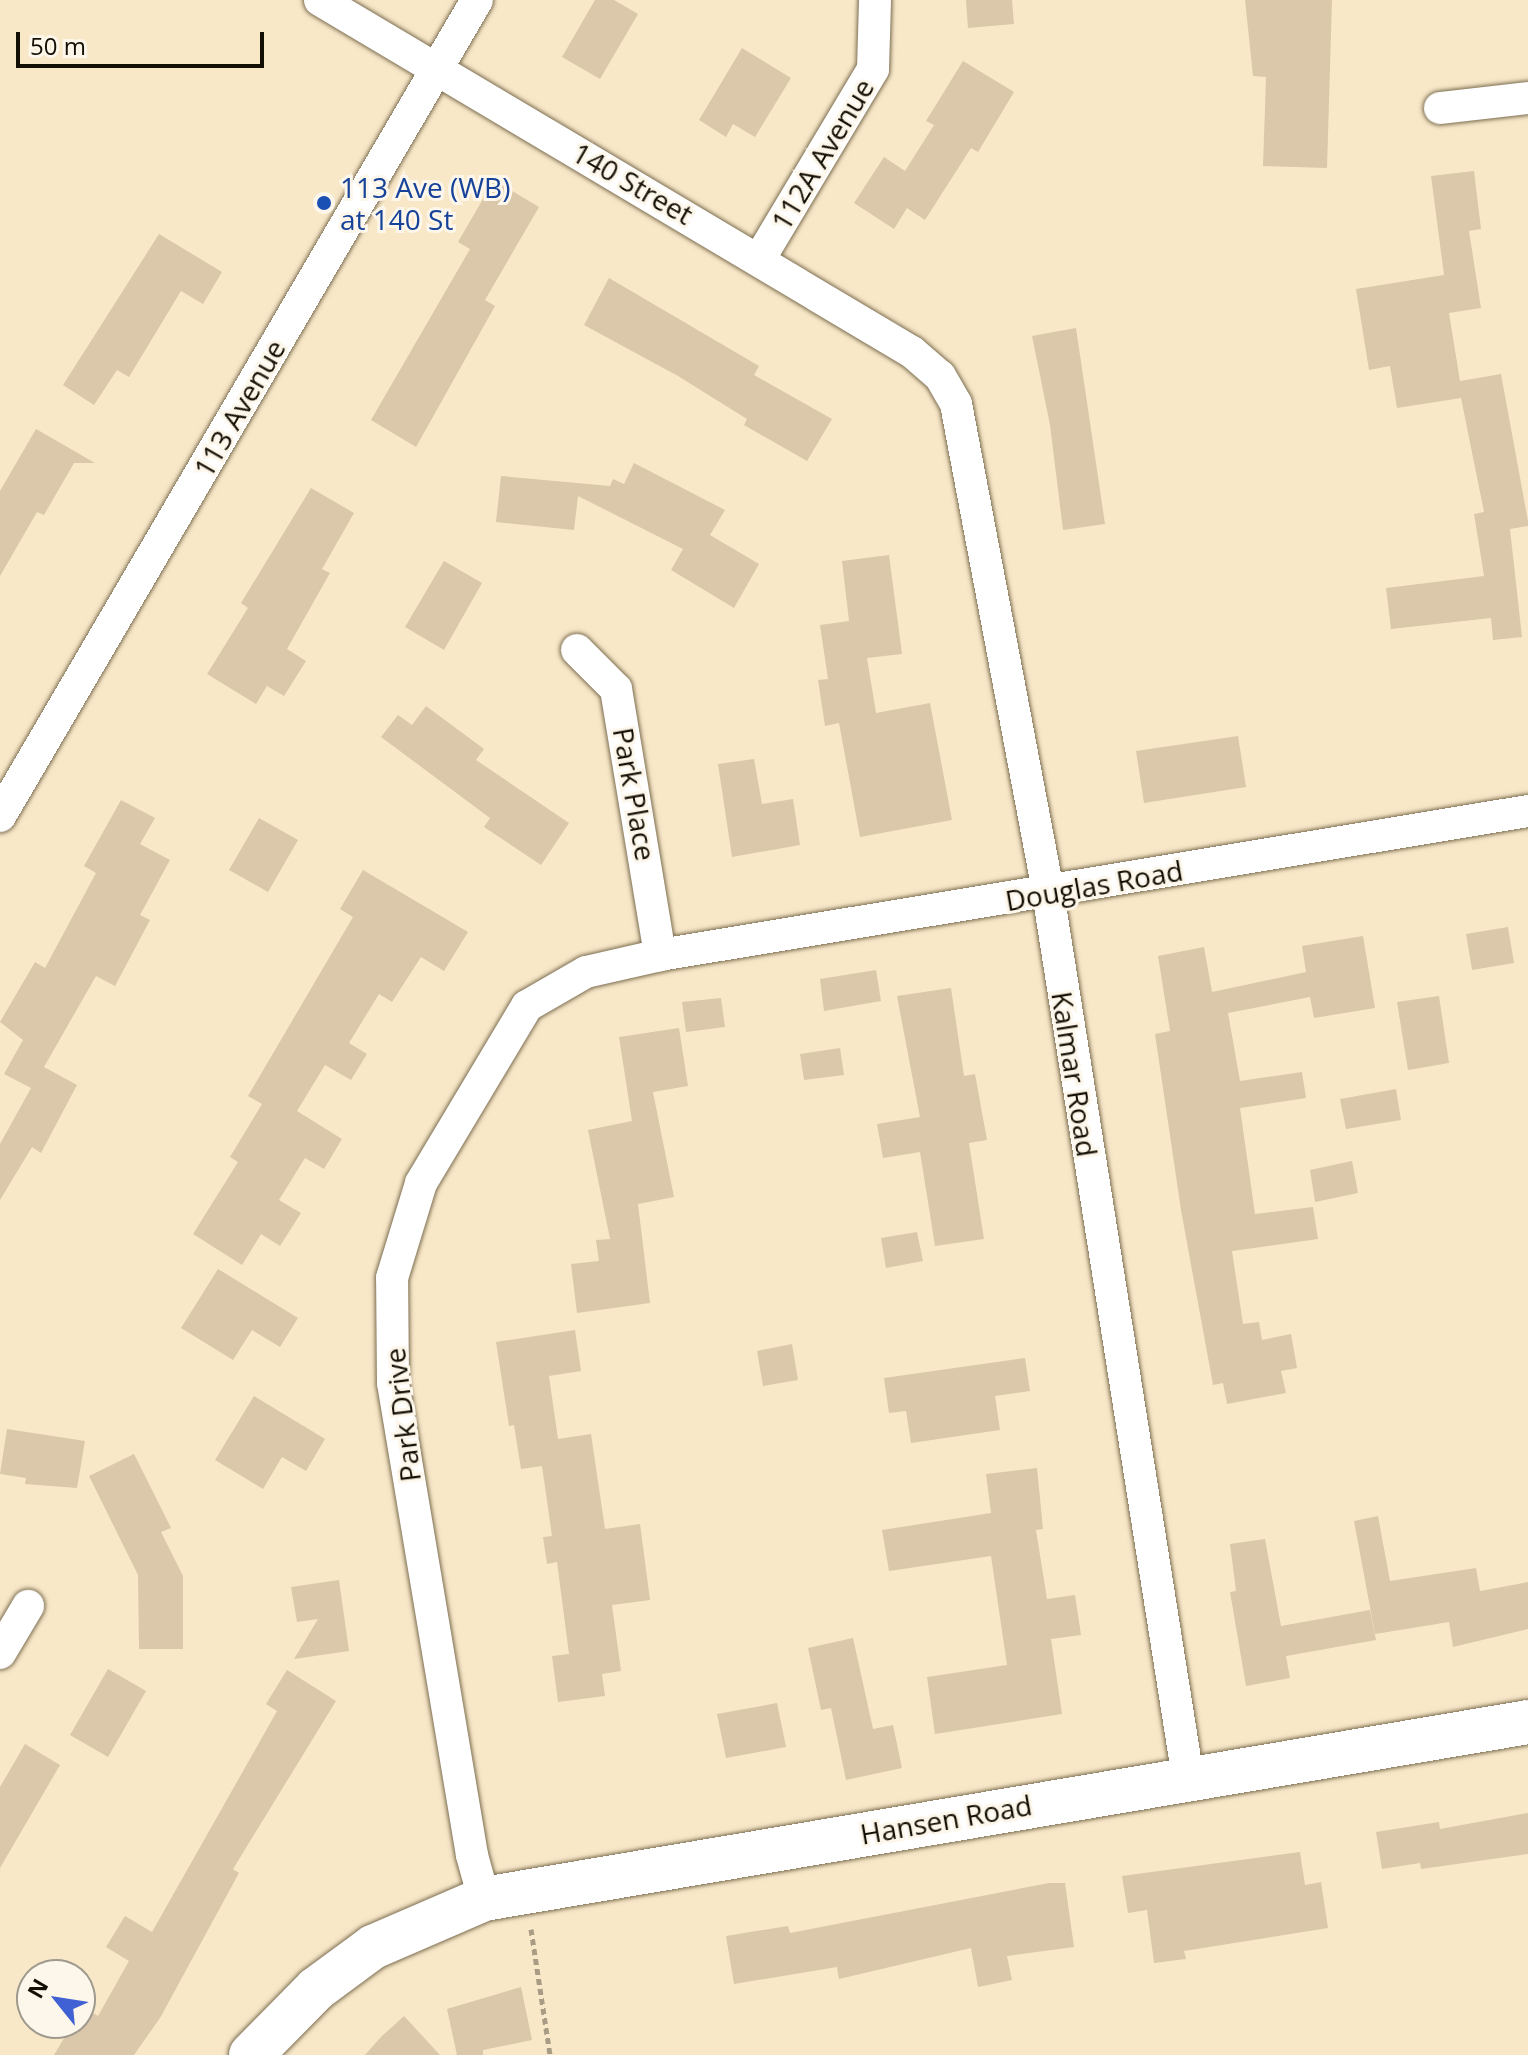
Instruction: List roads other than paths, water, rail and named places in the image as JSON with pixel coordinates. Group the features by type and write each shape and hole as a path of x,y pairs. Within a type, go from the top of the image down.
{"main road":[{"name":"Hansen Road","path":"251,2055 316,1989 373,1947 505,1895 1528,1722"}],"street":[{"name":"140 Street","path":"320,0 760,258 912,352 940,376"},
{"name":"113 Avenue","path":"0,816 477,0"},
{"name":"112A Avenue","path":"760,258 873,69 875,0"},
{"path":"1440,108 1528,98"},
{"name":"Kalmar Road","path":"940,376 956,404 1048,893 1188,1778"},
{"name":"Park Place","path":"577,650 616,689 660,955"},
{"name":"Douglas Road","path":"660,955 1528,811"},
{"name":"Park Drive","path":"505,1895 472,1855 393,1383 392,1278 421,1183 527,1006 586,972 660,955"},
{"path":"0,1653 28,1606"}],"place":[{"name":"113 Ave (WB) at 140 St","path":"324,203"}]}
